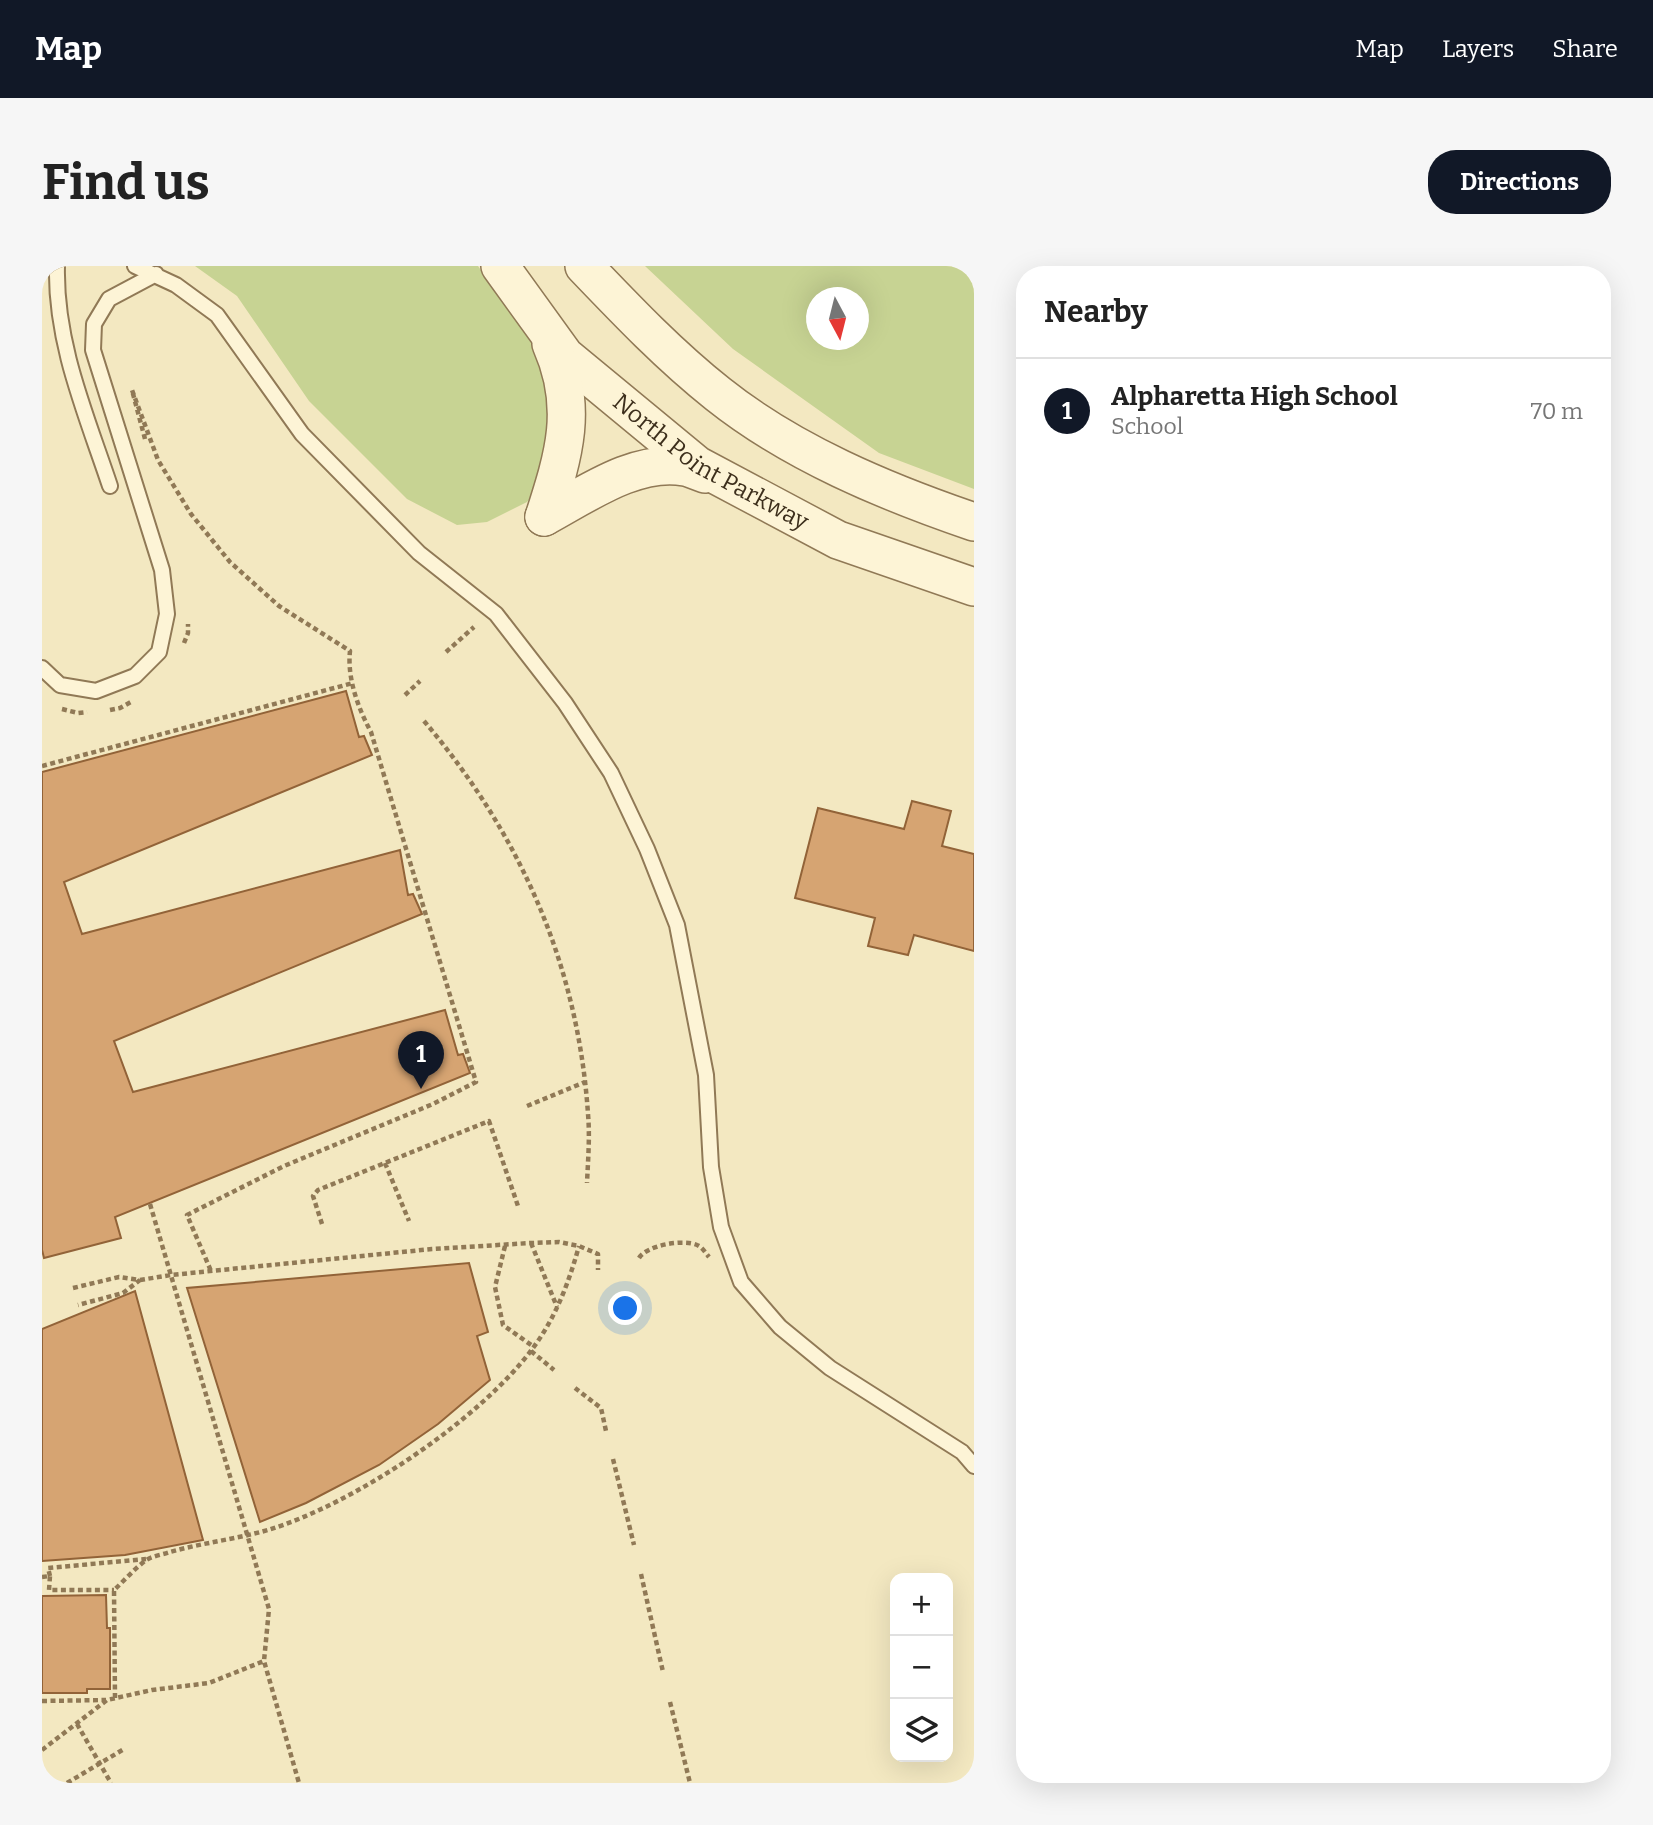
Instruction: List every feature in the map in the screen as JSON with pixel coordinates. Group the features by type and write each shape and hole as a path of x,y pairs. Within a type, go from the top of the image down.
{"street":[{"name":"North Point Parkway","path":"500,266 544,331 565,356 697,465 838,540 974,587"},
{"path":"584,266 654,339 720,396 792,443 904,498 974,522"},
{"path":"544,331 560,365 568,416 564,447 544,517 626,476 656,466 685,467 732,484"}],"lane":[{"path":"57,266 56,288 62,337 110,486"},
{"path":"135,266 176,285 217,315 302,433 419,552 496,614 565,703 611,773 647,849 677,925 706,1075 711,1167 720,1227 741,1282 780,1327 830,1368 962,1452 974,1466"},
{"path":"42,668 60,685 96,691 135,676 159,652 167,614 162,570 93,350 94,324 110,299 156,274"},
{"path":"90,427 114,418"}],"path":[{"path":"153,466 132,390 158,460 191,514 230,562 269,597 350,651 348,668 371,732 476,1082 433,1104 284,1166 187,1215 211,1271"},
{"path":"183,644 188,633 188,620"},
{"path":"446,652 474,626"},
{"path":"405,695 420,681"},
{"path":"42,766 353,682"},
{"path":"106,710 120,708 141,697"},
{"path":"57,707 78,713 92,712"},
{"path":"424,721 476,786 531,886 552,937 579,1038 588,1115 587,1183"},
{"path":"527,1106 585,1082"},
{"path":"323,1224 314,1204 313,1196 318,1189 488,1121 519,1209"},
{"path":"385,1163 409,1221"},
{"path":"150,1204 269,1609 264,1661 299,1783"},
{"path":"74,1288 119,1277 140,1280 432,1248 559,1242 598,1254 598,1270"},
{"path":"531,1243 558,1308"},
{"path":"505,1246 495,1287 503,1325 554,1370"},
{"path":"147,1559 114,1590 49,1590 48,1568 147,1559 268,1530 312,1513 377,1479 465,1418 498,1388 532,1349 558,1308 579,1246"},
{"path":"78,1305 123,1293 140,1280"},
{"path":"575,1388 601,1408 607,1431"},
{"path":"613,1459 634,1545"},
{"path":"641,1574 663,1672"},
{"path":"42,1577 50,1576"},
{"path":"114,1590 115,1698"},
{"path":"42,1701 107,1700 152,1689 209,1682 264,1661"},
{"path":"42,1750 107,1700"},
{"path":"670,1702 690,1783"},
{"path":"76,1724 111,1783"},
{"path":"67,1783 124,1749"}],"green space":[{"path":"195,266 478,266 539,354 562,412 550,472 527,502 487,522 457,525 407,499 309,401 237,296"},
{"path":"645,266 974,266 974,489 879,453 733,349"}],"building":[{"path":"346,691 359,737 364,736 372,755 64,882 82,934 400,850 408,895 413,894 422,914 114,1041 133,1092 445,1010 458,1055 463,1054 470,1073 115,1217 121,1238 44,1258 42,772"},
{"path":"912,801 951,811 942,846 974,854 974,951 914,935 908,955 868,946 875,918 795,898 818,808 904,829"},
{"path":"469,1263 488,1332 477,1336 490,1380 438,1424 379,1465 306,1503 260,1522 187,1288"},
{"path":"135,1291 203,1540 125,1555 42,1561 42,1329"},
{"path":"106,1595 107,1628 110,1628 110,1689 87,1689 87,1693 42,1693 42,1596"}],"place":[{"name":"Alpharetta High School","path":"421,1089"}]}
